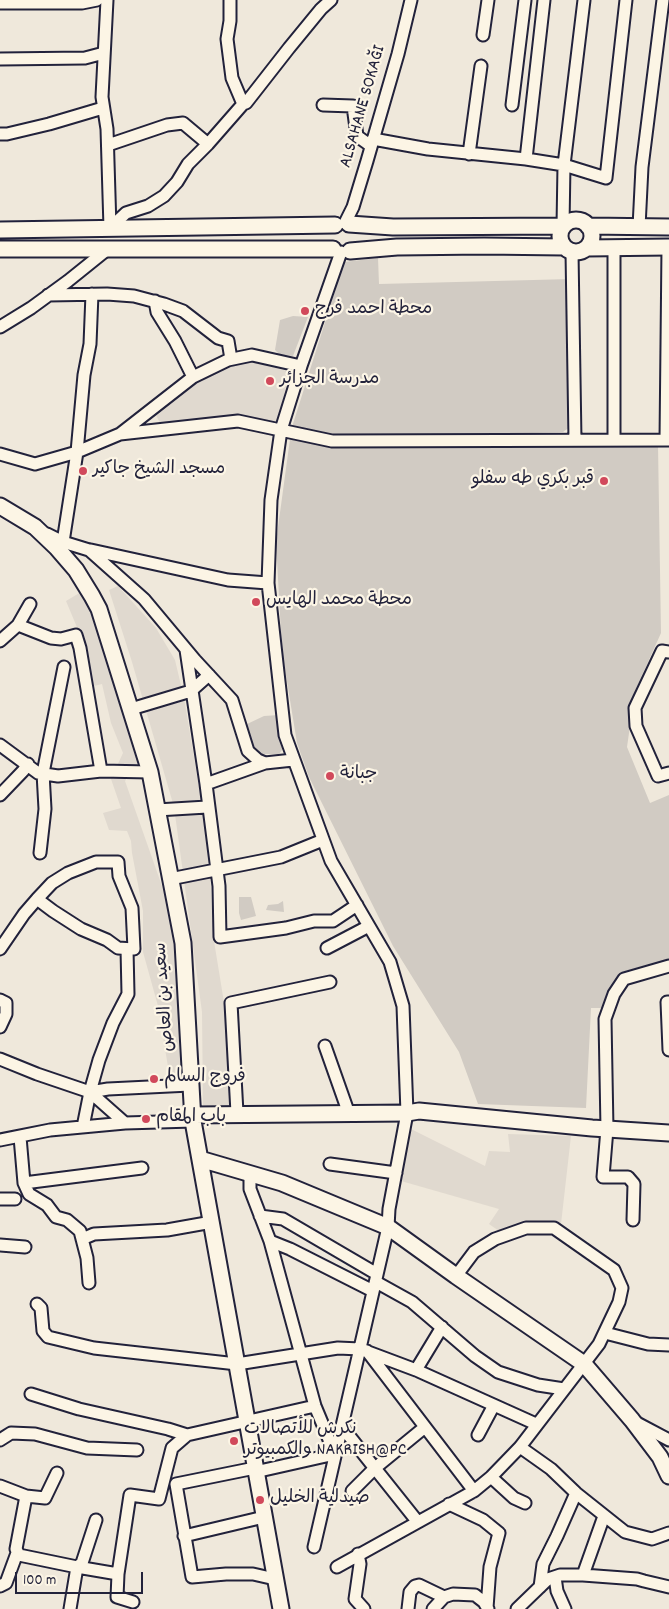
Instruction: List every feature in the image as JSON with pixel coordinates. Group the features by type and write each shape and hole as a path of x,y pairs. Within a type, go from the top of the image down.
{"main road":[{"path":"578,220 591,230 592,240 574,249 560,239 561,230 568,222 578,220"},
{"path":"0,230 343,224 393,227 563,226"},
{"path":"341,250 328,238 329,232 343,224"},
{"path":"341,250 354,248 358,240 356,230 343,224"},
{"path":"588,226 669,227"},
{"path":"106,248 90,238 107,228"},
{"path":"106,248 122,238 107,228"},
{"path":"0,249 341,250 484,246 574,249 669,247"},
{"name":"سعيد بن العاص","path":"0,506 35,527 67,559 85,583 96,602 150,772 183,943 192,1118 281,1609"},
{"path":"192,1118 237,1113 349,1114 407,1113 419,1110 607,1129 669,1133"},
{"path":"200,1158 282,1183 388,1227 584,1364 632,1420 664,1450 669,1476"}],"street":[{"path":"0,3 82,3 97,0"},
{"path":"107,0 103,108 108,146 107,228"},
{"path":"230,0 230,21 227,40 232,78 243,104"},
{"path":"107,228 126,213 148,206 164,196 177,182 188,164 246,103 321,9 331,0"},
{"path":"343,224 353,207 398,54 411,0"},
{"path":"484,34 488,0"},
{"path":"512,105 526,0"},
{"path":"526,159 544,0"},
{"path":"563,226 564,165 584,0"},
{"path":"323,105 353,106 356,136 372,142 526,159 564,165 606,178 626,0"},
{"path":"638,228 642,167 663,0"},
{"path":"0,59 85,58 104,53"},
{"path":"470,154 481,66"},
{"path":"0,134 49,124 103,108"},
{"path":"108,146 167,125 183,123 208,144"},
{"path":"120,434 238,421 332,441 668,440 669,247"},
{"path":"0,327 68,281 106,248"},
{"path":"614,248 614,440"},
{"path":"574,249 575,440"},
{"path":"314,1547 335,1454 363,1350 375,1283 388,1227 389,1209 407,1113 403,1006 390,962 331,861 285,735 268,583 271,500 281,430 300,366 341,250"},
{"path":"64,542 77,452 84,375 90,344 92,294"},
{"path":"48,295 107,294 134,296 183,311 218,338 228,340 231,359"},
{"path":"156,302 157,312 176,341 193,377"},
{"path":"0,454 35,464 77,452 120,434 193,377 231,359 252,355 300,366"},
{"path":"35,527 64,542 89,550 228,580 268,583"},
{"path":"89,550 144,599 186,650 232,700 248,751 258,760 265,763"},
{"path":"0,641 18,626 30,604"},
{"path":"18,626 52,638 60,639 76,635 80,648 101,772"},
{"path":"186,650 219,886 220,937 314,922 333,921 357,905"},
{"path":"669,652 662,651 635,708 636,726 658,776 669,773"},
{"path":"40,853 45,809 43,773 64,667"},
{"path":"131,708 192,691 209,676"},
{"path":"0,745 38,773 58,776 101,772 150,772"},
{"path":"206,784 265,763 294,760"},
{"path":"0,795 23,772 28,764"},
{"path":"157,810 208,806"},
{"path":"170,880 281,857 323,840"},
{"path":"0,949 24,914 37,898 52,883 96,862 118,862 119,876 132,908 134,949 118,948 107,940 81,929 37,898"},
{"path":"327,948 369,926"},
{"path":"83,1127 90,1092 112,1023 128,994 127,949"},
{"path":"633,1220 634,1184 628,1177 603,1177 607,1129 605,1019 614,994 624,979 669,966"},
{"path":"237,1113 231,1004 330,982"},
{"path":"0,1000 6,1003 6,1014 0,1027"},
{"path":"669,1002 667,1002 669,1050"},
{"path":"325,1046 349,1114"},
{"path":"1,1063 90,1092 125,1123"},
{"path":"90,1092 108,1089 190,1085"},
{"path":"0,1140 50,1130 192,1118"},
{"path":"20,1137 24,1183 29,1194 47,1205 56,1217 67,1220 80,1232 87,1258 89,1283"},
{"path":"330,1164 396,1173"},
{"path":"24,1183 142,1168"},
{"path":"250,1174 250,1188 270,1242 315,1406 335,1454"},
{"path":"0,1199 16,1199"},
{"path":"260,1216 283,1218 375,1283"},
{"path":"82,1239 94,1234 167,1230 212,1222"},
{"path":"336,1567 450,1504 474,1490 491,1477 520,1447 599,1344 619,1302 622,1288 614,1270 554,1228 526,1228 495,1239 474,1252 456,1276"},
{"path":"270,1242 375,1283 412,1302 475,1356 498,1372 538,1385 564,1389"},
{"path":"0,1245 24,1247"},
{"path":"37,1304 41,1308 44,1334 52,1339 94,1348 237,1364 338,1348 363,1350 416,1370 536,1424"},
{"path":"416,1370 442,1327"},
{"path":"605,1333 648,1344 669,1343"},
{"path":"363,1350 474,1490"},
{"path":"31,1394 79,1409 187,1435"},
{"path":"478,1435 494,1405"},
{"path":"133,1602 117,1597 118,1574 130,1496 159,1499 172,1448 187,1435 315,1406"},
{"path":"632,1420 669,1440"},
{"path":"352,1491 375,1468 425,1426"},
{"path":"342,1427 417,1521"},
{"path":"0,1440 11,1433 35,1434 87,1448 137,1450"},
{"path":"520,1447 551,1470 576,1493 625,1532 652,1539 669,1533"},
{"path":"275,1579 252,1574 192,1577 176,1484 335,1454"},
{"path":"0,1486 26,1496 45,1498 57,1473"},
{"path":"491,1477 514,1498 525,1503"},
{"path":"540,1588 543,1564 576,1493"},
{"path":"0,1586 6,1583 17,1552 26,1496"},
{"path":"450,1504 483,1520 499,1533 490,1567 487,1608"},
{"path":"583,1575 604,1516"},
{"path":"184,1536 264,1517"},
{"path":"70,1609 77,1568 82,1563 96,1520"},
{"path":"17,1552 19,1555 77,1568 118,1574"},
{"path":"358,1554 360,1564 355,1599 364,1609"},
{"path":"522,1607 548,1579 560,1575 637,1579 669,1587"},
{"path":"555,1577 557,1591 565,1609"},
{"path":"408,1609 410,1592 415,1586 419,1585 444,1597"},
{"path":"433,1609 444,1597 453,1594 475,1596 484,1602 487,1608"}],"shaded area":[{"path":"378,258 379,284 572,279 570,427 563,432 441,436 333,435 292,427 344,262"},
{"path":"293,316 308,317 293,356 280,355 275,350 280,320"},
{"path":"250,360 290,372 277,422 233,416 160,423 155,413 202,377 236,362"},
{"path":"290,439 319,443 658,445 661,633 635,691 627,747 650,803 669,795 669,959 622,972 605,1008 591,1008 586,1108 478,1104 459,1052 393,946 309,777 297,743 282,651 276,542"},
{"path":"118,586 156,628 175,660 184,698 203,811 214,941 228,1027 232,1106 203,1105 202,1012 174,807 109,590"},
{"path":"81,592 90,604 139,761 125,781 181,940 181,1073 169,1073 158,1006 143,952 143,911 131,841 127,831 109,830 103,813 121,808 111,779 123,753 111,723 102,684 90,687 84,644 66,601"},
{"path":"279,715 285,746 279,754 258,754 250,748 245,725 264,716"},
{"path":"239,897 251,897 256,916 241,920"},
{"path":"283,901 284,912 266,910 268,905 278,904"},
{"path":"409,1128 485,1166 489,1151 510,1152 508,1134 571,1136 561,1224 520,1226 499,1231 489,1224 499,1209 401,1181"}],"place":[{"name":"محطة احمد فرج","path":"305,311"},
{"name":"مدرسة الجزائر","path":"270,381"},
{"name":"مسجد الشيخ جاكير","path":"83,471"},
{"name":"قبر بكري طه سفلو","path":"604,481"},
{"name":"محطة محمد الهايس","path":"256,602"},
{"name":"جبانة","path":"330,776"},
{"name":"فروج السالم","path":"154,1079"},
{"name":"باب المقام","path":"146,1119"},
{"name":"نكرش للأتصالات والكمبيوتر NAKRISH@PC","path":"234,1441"},
{"name":"صيدلية الخليل","path":"260,1500"}]}
